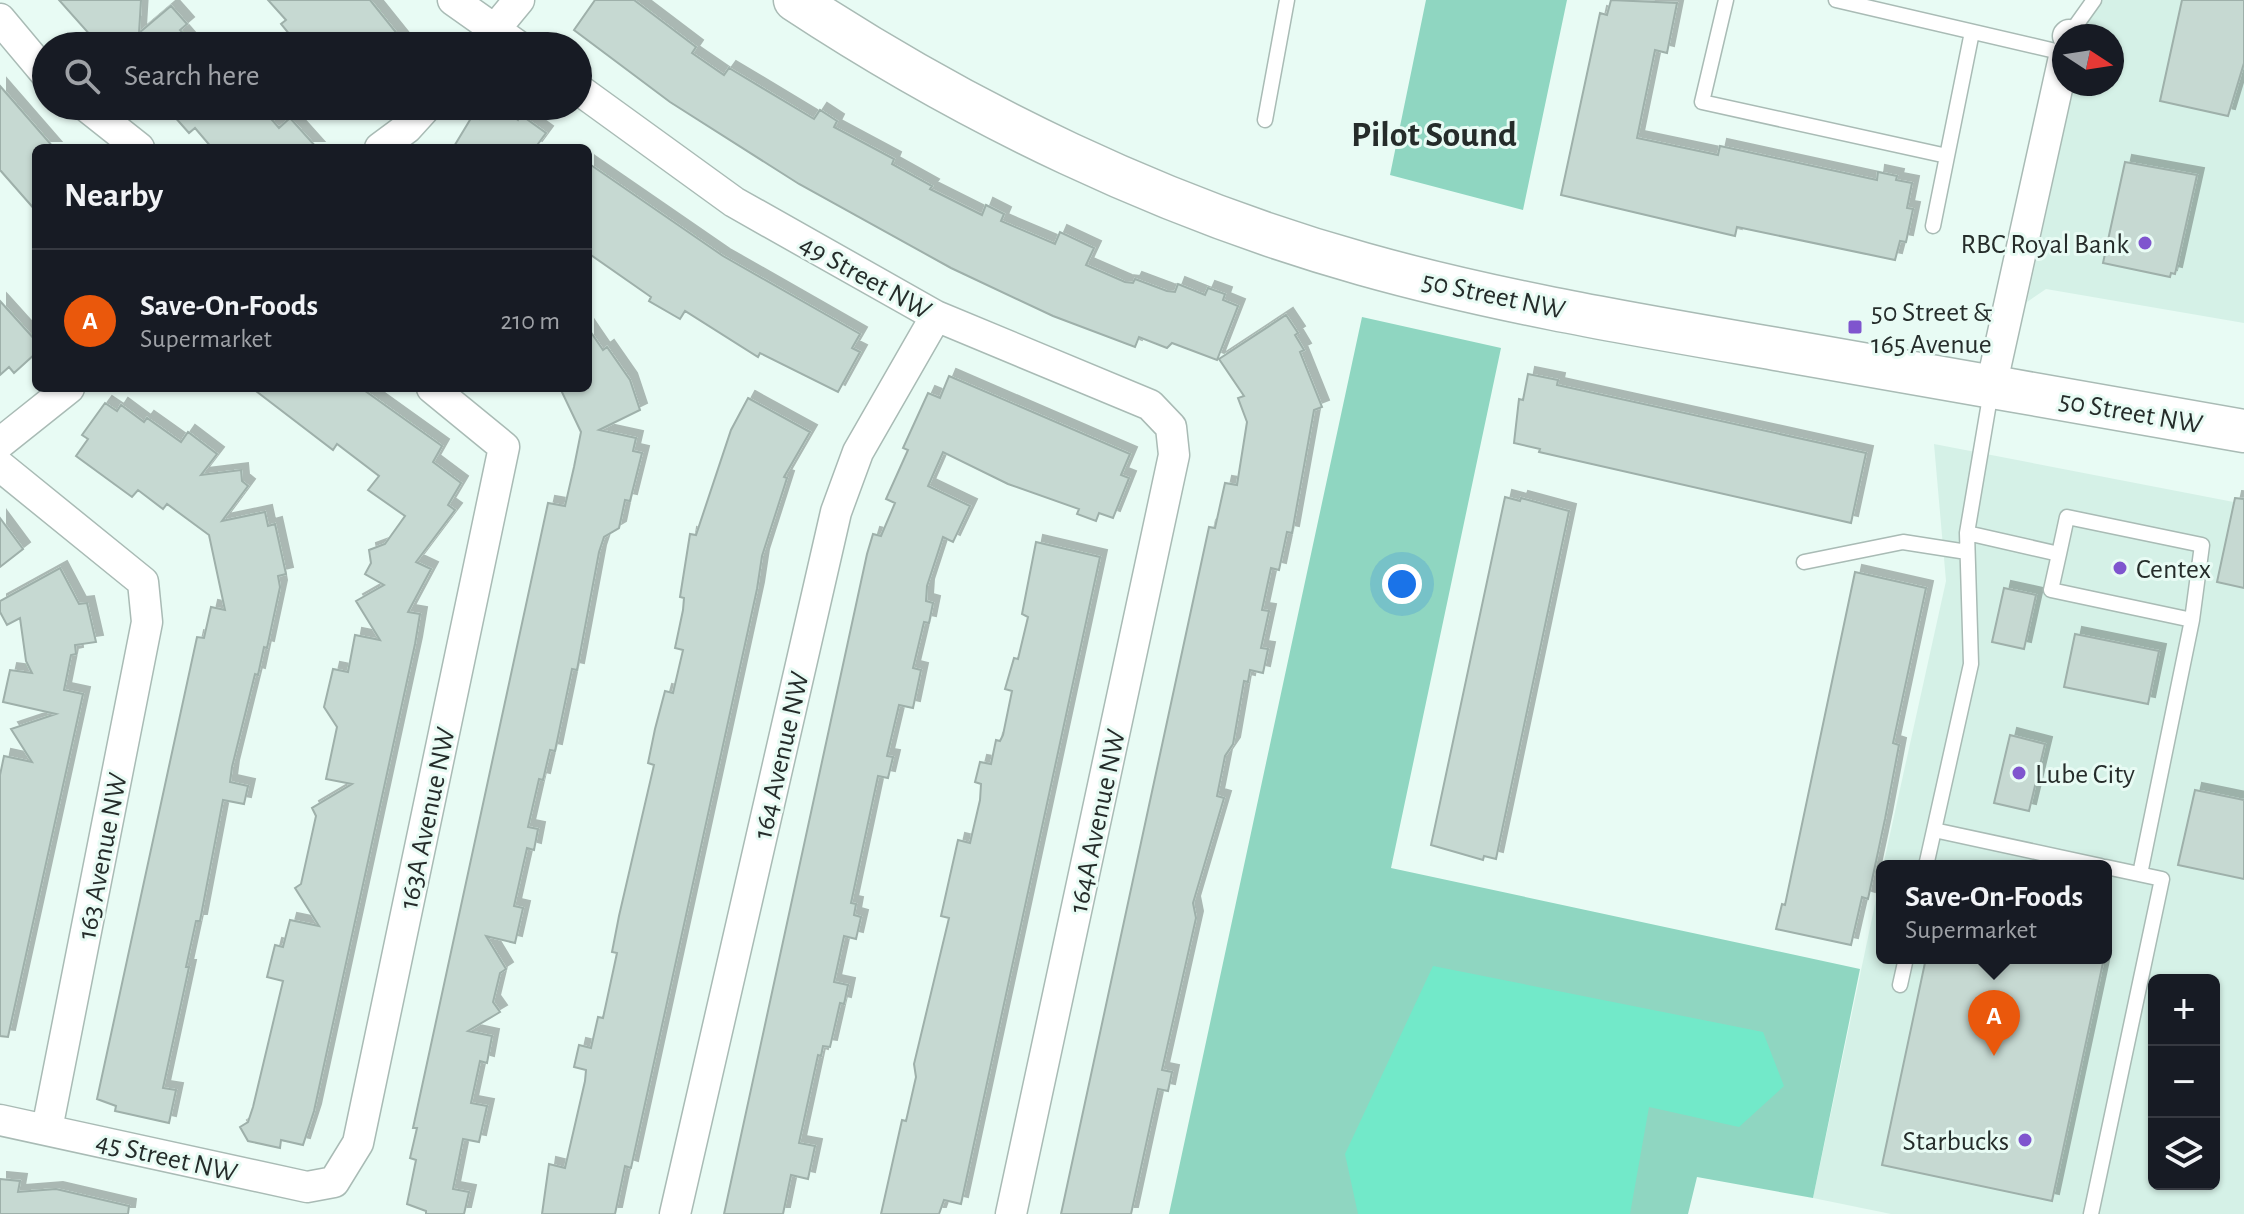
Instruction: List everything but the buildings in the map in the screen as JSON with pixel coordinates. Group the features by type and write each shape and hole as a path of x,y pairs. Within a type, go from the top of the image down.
{"main road":[{"name":"50 Street NW","path":"795,0 920,76 1056,146 1192,205 1361,263 1474,291 1656,328 2244,431"}],"street":[{"path":"453,0 488,32"},
{"path":"503,32 519,0"},
{"path":"0,19 32,57"},
{"path":"1991,387 2055,96"},
{"name":"49 Street NW","path":"592,99 734,202 936,316 1150,405 1171,427"},
{"path":"104,120 134,144"},
{"path":"385,144 414,120"},
{"name":"164 Avenue NW","path":"675,1214 836,512 858,452 936,316"},
{"path":"0,443 64,392"},
{"name":"163A Avenue NW","path":"334,1182 358,1143 504,447 437,392"},
{"name":"164A Avenue NW","path":"1011,1214 1174,455 1171,427"},
{"name":"163 Avenue NW","path":"0,466 143,582 147,622 47,1129"},
{"name":"45 Street NW","path":"0,1120 307,1187 334,1182"}],"lane":[{"path":"1265,120 1287,0"},
{"path":"1726,0 1702,102 1947,156"},
{"path":"1836,0 2052,52"},
{"path":"2077,24 2094,0"},
{"path":"1933,226 1972,32"},
{"path":"1927,860 1971,664 1967,533 1991,387"},
{"path":"2140,874 2192,620 2202,545 2067,517 2051,590 2192,620"},
{"path":"1967,533 2059,554"},
{"path":"1804,562 1903,542 1967,552"},
{"path":"1934,830 2071,860"},
{"path":"2091,1214 2162,879 2112,869"},
{"path":"1900,985 1905,964"}],"shaded area":[{"path":"1426,0 1567,0 1523,210 1390,175"},
{"path":"2092,0 2244,0 2244,323 2046,289 2027,302 2071,96 2124,96 2124,24 2087,24"},
{"path":"1362,317 1501,348 1391,868 1860,969 1813,1198 1697,1177 1688,1214 1169,1214"},
{"path":"1934,444 2244,504 2244,1214 1891,1214 1813,1198 1876,899 1876,964 2112,964 2112,860 1884,860 1946,581"},
{"path":"1433,966 1763,1032 1784,1086 1739,1127 1649,1107 1630,1214 1358,1214 1345,1154"}],"place":[{"name":"RBC Royal Bank","path":"2145,243"},
{"name":"50 Street & 165 Avenue","path":"1855,327"},
{"name":"Centex","path":"2120,568"},
{"name":"Lube City","path":"2019,773"},
{"name":"Save-On-Foods","path":"1994,1056"},
{"name":"Starbucks","path":"2025,1140"}],"district":[{"name":"Pilot Sound","path":"1434,133"}]}
